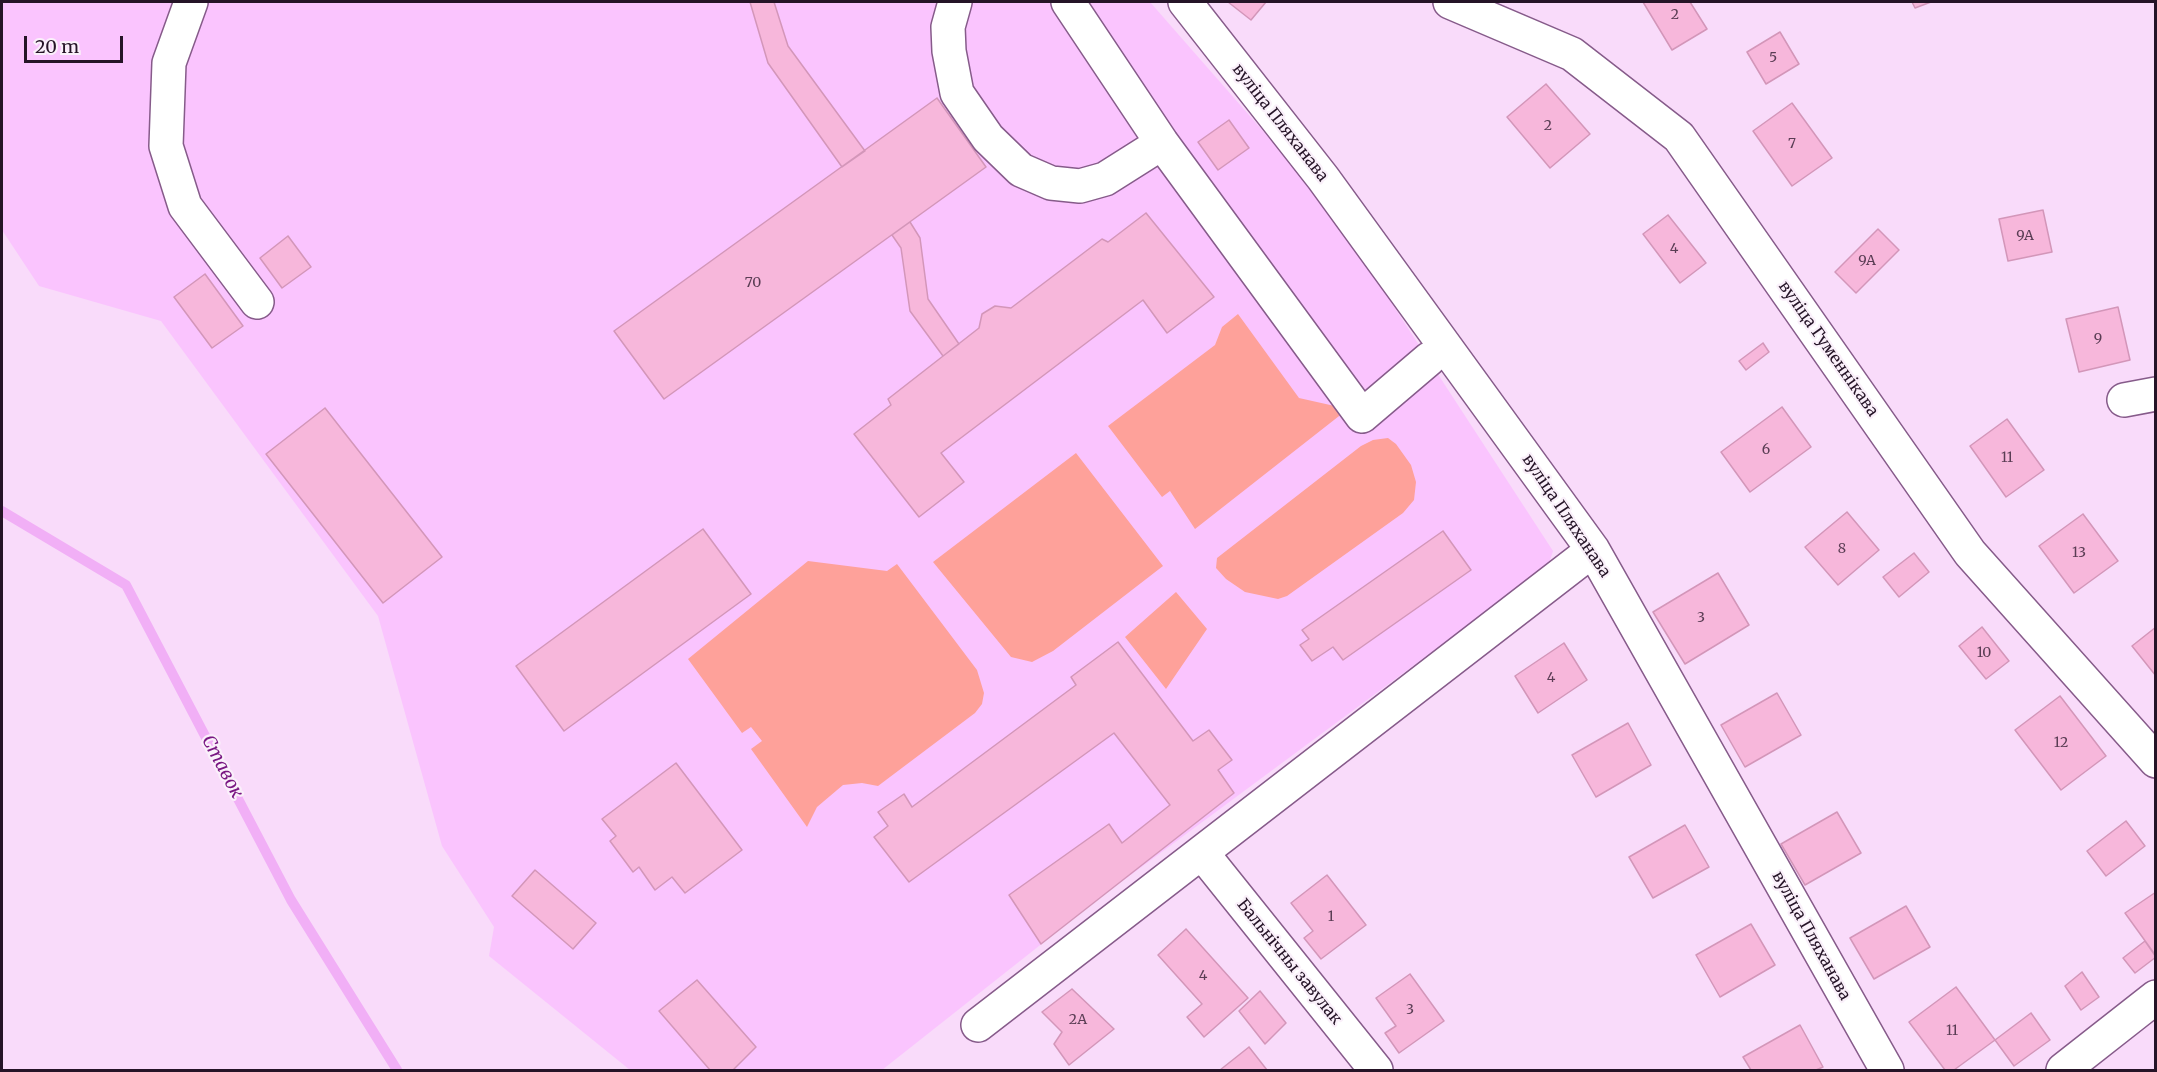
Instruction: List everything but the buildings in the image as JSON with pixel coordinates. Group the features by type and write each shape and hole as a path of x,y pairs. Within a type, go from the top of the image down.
{"street":[{"path":"191,2 169,63 166,146 185,206 257,302"},
{"path":"955,2 948,27 949,51 957,93 988,138 1022,170 1051,183 1080,186 1105,179 1162,143"},
{"path":"1068,2 1162,143 1362,416 1429,359"},
{"name":"вуліца Пляханава","path":"1185,2 1330,187 1593,550 1887,1071"},
{"name":"вуліца Гуменнікава","path":"1450,2 1500,8 1572,54 1679,137 1970,553 2151,746"},
{"path":"978,1025 1593,550"},
{"name":"Бальнічны завулак","path":"1202,853 1376,1071"},
{"path":"2063,1071 2156,998"}],"shaded area":[{"path":"2,2 1150,2 1284,155 1292,150 1553,551 1548,566 1101,897 882,1070 630,1070 489,956 494,927 442,846 378,616 161,321 39,286 2,230"},
{"path":"1238,314 1299,398 1348,409 1195,529 1170,491 1162,497 1108,426 1215,345 1222,327"},
{"path":"1388,438 1396,444 1411,465 1416,482 1414,500 1403,513 1287,596 1278,599 1245,592 1226,579 1216,568 1217,558 1361,446 1373,440"},
{"path":"1076,453 1163,566 1053,651 1032,662 1011,657 933,562"},
{"path":"808,561 887,571 897,564 977,670 984,693 982,704 975,713 878,786 862,783 843,785 817,807 807,827 751,749 762,741 751,727 742,733 688,659"},
{"path":"1176,592 1207,629 1166,689 1125,637"}],"waterway":[{"name":"Ставок","path":"2,511 126,585 291,900 397,1070"}]}
